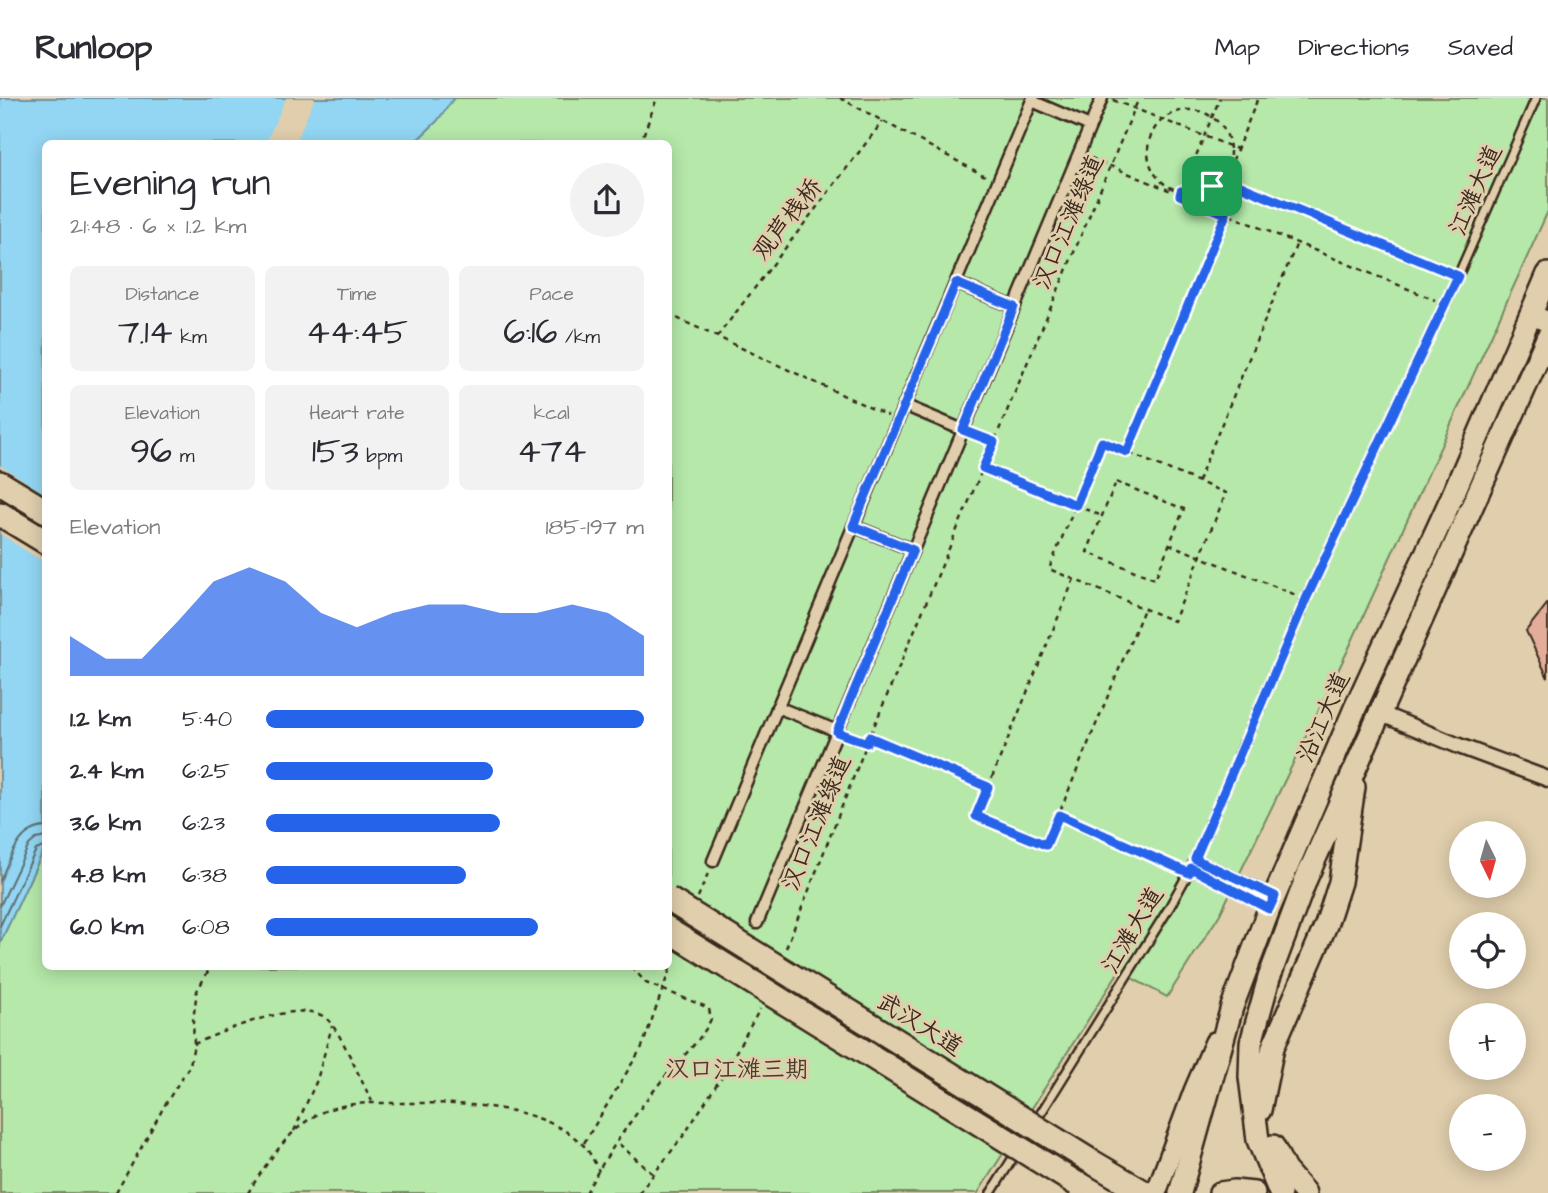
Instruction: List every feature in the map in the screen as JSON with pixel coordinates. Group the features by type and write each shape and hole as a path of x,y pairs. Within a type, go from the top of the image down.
{"highway":[{"path":"0,483 42,509"},
{"path":"0,514 42,540"},
{"name":"武汉大道","path":"672,901 1144,1193"},
{"path":"672,940 1093,1193"}],"main road":[{"name":"沿江大道","path":"1180,1193 1233,1007 1272,903 1356,706 1451,499 1519,338 1539,318 1548,274"},
{"path":"1519,338 1546,344"},
{"name":"沿江大道","path":"1280,1193 1258,1140 1250,1077 1251,1043 1257,1017 1297,899 1378,713 1546,344"},
{"path":"1258,1140 1260,1112 1273,1047 1326,925 1340,881 1359,760"},
{"path":"1156,1193 1194,1091 1233,1007"},
{"path":"1260,1112 1285,1170 1305,1193"},
{"path":"1220,1193 1254,1193"}],"street":[{"path":"757,923 1102,98"},
{"path":"713,861 1032,100 1090,126"},
{"path":"956,283 1014,307"},
{"path":"904,405 963,430"},
{"path":"853,526 913,550"},
{"path":"777,707 837,732"},
{"path":"1378,713 1548,779"}],"lane":[{"name":"江滩大道","path":"991,1193 1190,871 1306,599 1458,276 1536,98"},
{"path":"1195,859 1272,903"},
{"path":"1190,871 1272,903"}],"path":[{"path":"641,140 657,98"},
{"path":"840,98 984,175"},
{"path":"1110,98 1237,149"},
{"name":"汉口江滩绿道","path":"783,954 869,737 1139,98"},
{"path":"1181,193 1220,98"},
{"path":"1223,179 1230,162 1231,146 1227,132 1213,116 1195,110 1175,111 1163,119 1149,140 1149,160 1157,178 1181,193 1203,190 1223,179 1258,98"},
{"name":"观芦栈桥","path":"718,337 883,121"},
{"path":"1079,153 1444,304"},
{"path":"1192,166 1458,276"},
{"path":"1127,452 1226,214"},
{"path":"1198,481 1297,243"},
{"path":"672,316 881,413"},
{"path":"963,430 994,442"},
{"path":"1102,442 1198,481 1226,493 1174,621 1049,569 1102,442"},
{"path":"983,468 1102,516"},
{"path":"1116,482 1184,509 1169,544 1155,579 1087,552 1116,482"},
{"path":"1169,544 1306,599"},
{"path":"1074,579 976,816 1046,845 1144,608"},
{"path":"837,732 867,743"},
{"path":"869,737 988,787"},
{"path":"1059,815 1190,871"},
{"path":"697,900 713,861"},
{"path":"116,1193 190,1065 197,991 209,970"},
{"path":"586,1193 662,1080 706,1030 711,1019 709,1009 646,983 635,970"},
{"path":"583,1144 642,1047 665,970"},
{"path":"639,1193 684,1135 762,1007"},
{"path":"194,1044 258,1020 294,1012 320,1013 332,1025 372,1102"},
{"path":"293,1134 317,1080 332,1025"},
{"path":"248,1193 265,1167 293,1134 321,1112 372,1102 436,1103 496,1108 522,1114 554,1126 583,1144 599,1171"},
{"path":"618,1143 653,1174"}],"green space":[{"name":"汉口江滩三期","path":"454,98 1548,98 1548,211 1348,650 1220,914 1167,997 1119,971 978,1193 0,1193 0,943 42,853 42,970 672,970 672,140 417,140 437,121"}],"water":[{"path":"0,98 454,98 437,121 417,140 42,140 42,853 0,943"}],"pier":[{"path":"286,98 315,98 296,140 267,140"},
{"path":"0,465 42,492 42,561 0,534"}],"building":[{"path":"1548,603 1548,678 1526,631"}],"route":[{"path":"1221,178 1458,276 1306,599 1195,859 1275,896 1269,909 1191,868 1189,873 1059,815 1046,845 976,816 988,787 869,737 867,743 837,732 913,550 853,526 956,283 1014,307 963,430 994,442 983,468 1076,505 1102,442 1127,452 1226,214 1180,195 1181,191 1193,192 1212,186 1221,178"}]}
